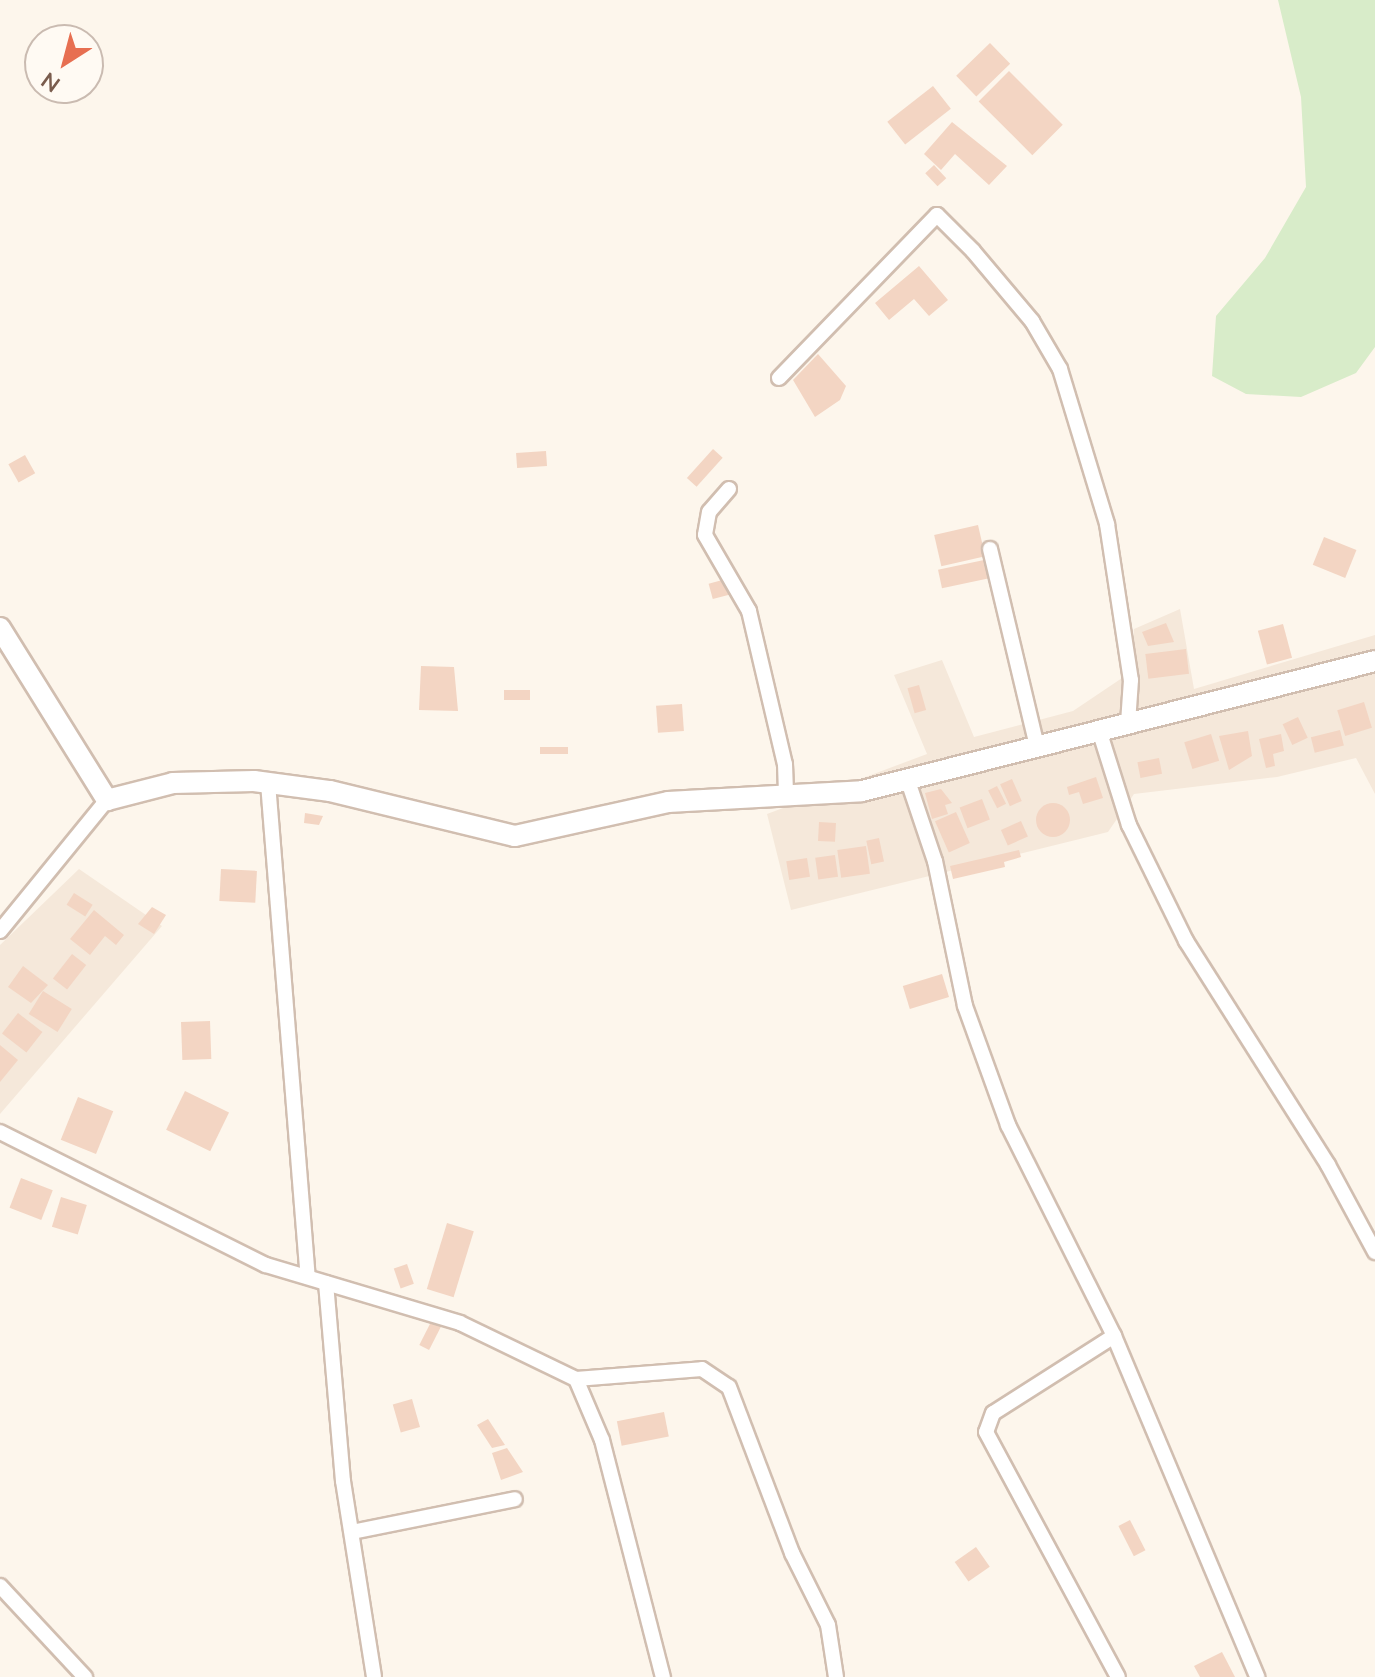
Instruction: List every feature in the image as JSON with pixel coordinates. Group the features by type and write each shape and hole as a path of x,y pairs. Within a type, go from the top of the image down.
{"main road":[{"path":"0,628 107,800 173,783 268,783 330,791 515,836 668,802 786,798 862,791 1375,661"}],"street":[{"path":"779,378 937,215 1032,321 1060,369 1107,524 1131,680 1128,723"},
{"path":"729,489 709,512 705,535 749,611 785,764 786,798"},
{"path":"990,549 1037,746"},
{"path":"1099,730 1129,825 1186,941 1328,1165 1375,1252"},
{"path":"907,778 935,861 950,950 984,1062 1033,1183 1114,1336 1257,1677"},
{"path":"268,783 308,1276"},
{"path":"0,931 107,800"},
{"path":"0,1132 166,1220 326,1283 460,1323 576,1379 702,1369 729,1387 752,1456 828,1625 836,1677"},
{"path":"326,1283 352,1532 374,1677"},
{"path":"1114,1336 993,1413 986,1432 1118,1677"},
{"path":"576,1379 602,1440 663,1677"},
{"path":"352,1532 515,1499"},
{"path":"0,1586 85,1677"}],"shaded area":[{"path":"1180,609 1194,689 1375,635 1375,794 1356,758 1277,777 1134,794 1108,832 791,910 767,814 927,754 894,675 942,660 974,737 1073,711 1131,672 1134,629"},
{"path":"79,869 162,926 0,1114 0,945"}],"green space":[{"path":"1278,0 1375,0 1375,347 1356,373 1301,397 1246,394 1212,376 1216,316 1265,258 1306,187 1301,97"}],"building":[{"path":"990,43 1010,64 976,97 956,76"},
{"path":"1009,71 1063,125 1032,155 979,101"},
{"path":"933,86 951,109 905,145 887,122"},
{"path":"952,122 1007,166 989,185 955,154 941,170 924,154"},
{"path":"934,165 946,178 937,186 925,173"},
{"path":"919,266 948,300 929,316 914,299 889,320 875,303"},
{"path":"818,354 846,386 840,400 815,417 793,380"},
{"path":"713,449 723,458 697,487 687,478"},
{"path":"546,451 547,466 517,468 516,453"},
{"path":"25,455 35,473 19,483 8,464"},
{"path":"978,525 985,556 941,566 934,535"},
{"path":"1324,537 1356,550 1345,578 1313,565"},
{"path":"984,560 988,579 942,588 938,570"},
{"path":"726,579 730,594 713,599 709,584"},
{"path":"1166,623 1174,642 1148,646 1142,632"},
{"path":"1283,624 1292,658 1267,665 1258,631"},
{"path":"1186,649 1189,674 1148,679 1145,654"},
{"path":"421,666 454,667 458,711 419,710"},
{"path":"919,685 926,710 915,713 907,688"},
{"path":"504,690 530,690 530,700 504,700"},
{"path":"1364,702 1372,728 1345,736 1337,710"},
{"path":"682,704 684,731 658,733 656,706"},
{"path":"1298,717 1308,738 1292,745 1283,724"},
{"path":"1340,730 1344,746 1315,753 1311,737"},
{"path":"1248,731 1252,756 1229,770 1219,736"},
{"path":"1211,734 1219,761 1192,769 1184,742"},
{"path":"1281,734 1284,751 1273,754 1275,766 1266,768 1259,739"},
{"path":"540,747 568,747 568,754 540,754"},
{"path":"1159,758 1162,774 1140,778 1137,762"},
{"path":"1096,777 1103,798 1083,804 1079,792 1069,795 1067,787"},
{"path":"1012,779 1022,801 1010,806 1000,784"},
{"path":"997,786 1006,804 997,808 988,791"},
{"path":"941,789 952,803 945,805 948,814 932,819 925,793"},
{"path":"982,799 990,820 967,828 960,808"},
{"path":"1053,803 1065,808 1070,820 1065,832 1053,837 1041,832 1036,820 1041,808"},
{"path":"956,812 970,843 949,852 935,821"},
{"path":"305,813 323,816 319,825 304,823"},
{"path":"1021,821 1028,837 1008,845 1001,830"},
{"path":"819,822 836,823 835,842 818,841"},
{"path":"879,838 884,861 871,864 866,841"},
{"path":"866,846 870,874 841,878 837,850"},
{"path":"1019,850 1021,857 1004,862 1005,867 953,879 950,866"},
{"path":"835,855 838,877 818,880 815,858"},
{"path":"807,858 810,877 789,880 786,861"},
{"path":"221,869 257,871 255,903 219,901"},
{"path":"74,893 93,905 85,917 67,905"},
{"path":"152,907 166,915 154,934 138,924"},
{"path":"94,910 124,935 116,945 105,936 90,955 70,939"},
{"path":"72,954 86,965 67,990 53,978"},
{"path":"23,966 48,985 31,1003 8,987"},
{"path":"942,974 949,997 910,1009 903,986"},
{"path":"43,991 72,1009 58,1032 29,1014"},
{"path":"18,1013 42,1032 26,1053 2,1033"},
{"path":"210,1021 211,1059 182,1060 181,1022"},
{"path":"0,1045 18,1060 0,1082"},
{"path":"185,1091 229,1112 210,1151 166,1130"},
{"path":"78,1097 113,1111 96,1154 61,1140"},
{"path":"21,1178 53,1190 41,1220 10,1208"},
{"path":"61,1197 87,1205 78,1235 52,1227"},
{"path":"447,1223 474,1231 454,1297 427,1289"},
{"path":"407,1264 414,1284 401,1288 394,1269"},
{"path":"432,1320 442,1325 429,1350 419,1345"},
{"path":"412,1399 420,1427 401,1432 393,1405"},
{"path":"664,1412 669,1437 622,1446 617,1421"},
{"path":"488,1419 505,1445 492,1448 477,1425"},
{"path":"507,1448 523,1472 501,1480 492,1453"},
{"path":"1130,1520 1145,1550 1134,1556 1118,1526"},
{"path":"976,1547 990,1567 968,1582 955,1562"},
{"path":"1222,1652 1235,1677 1200,1677 1194,1666"}]}
